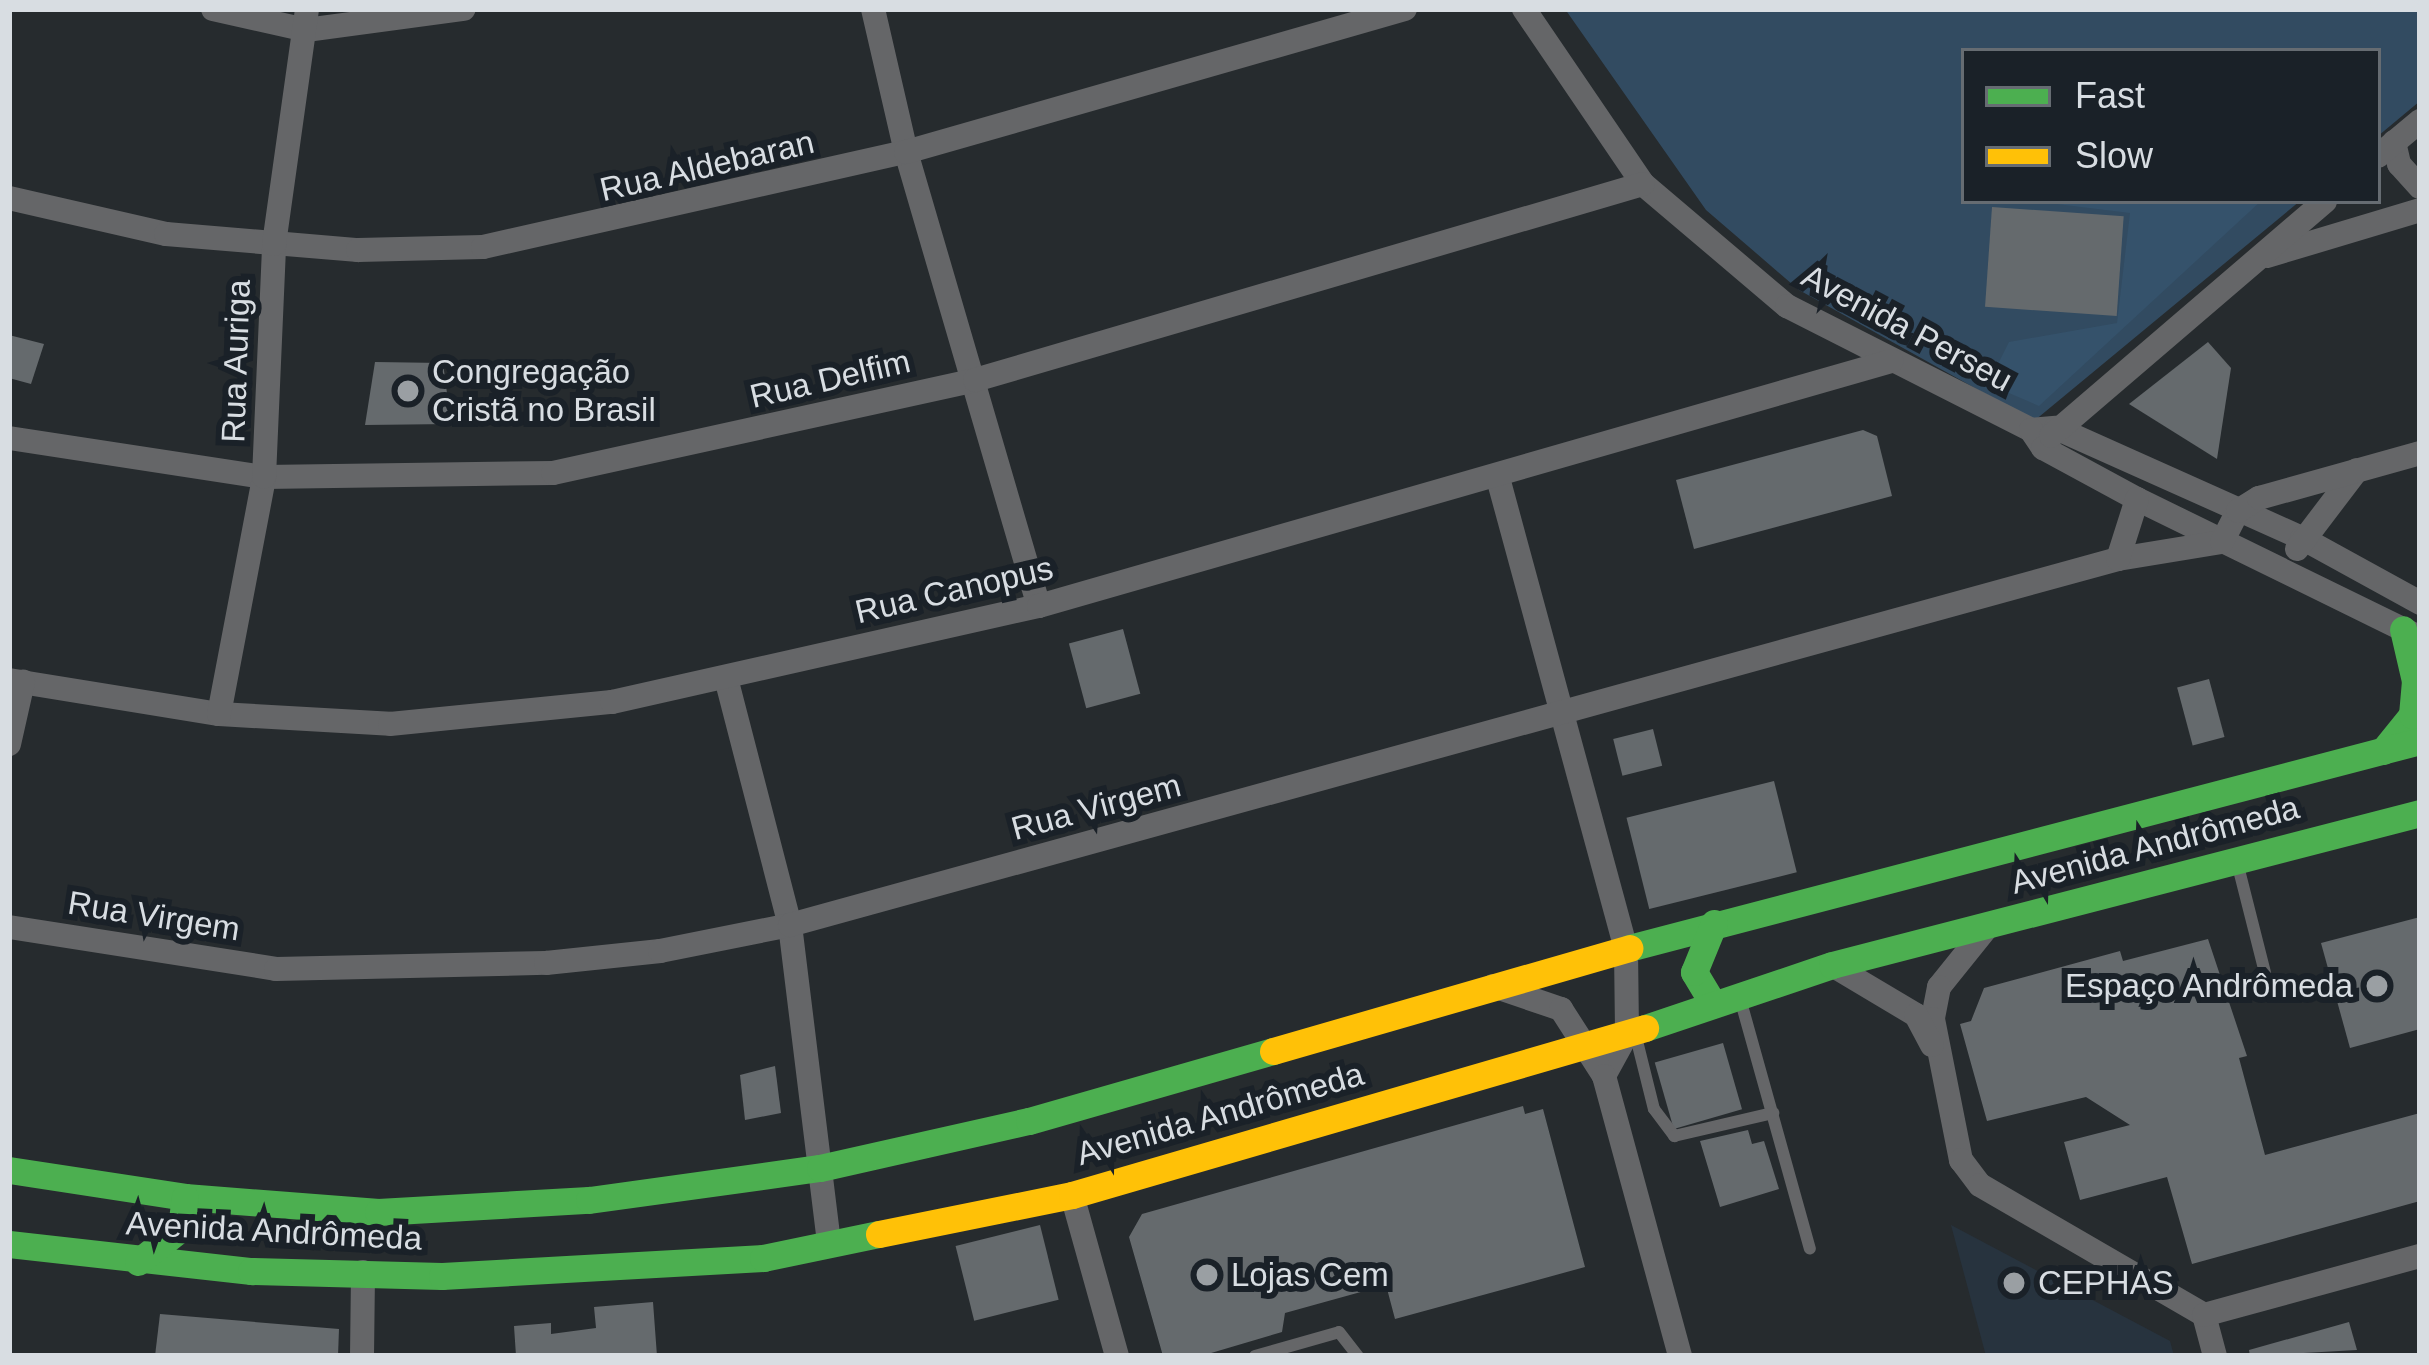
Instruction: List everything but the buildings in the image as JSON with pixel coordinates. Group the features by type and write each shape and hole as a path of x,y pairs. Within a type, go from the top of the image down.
{"main road":[{"path":"2384,751 2413,715 2411,634"},
{"name":"Avenida Andrômeda","path":"9,1170 185,1197 378,1212 589,1201 820,1168 1029,1121 1714,923 2420,740"},
{"name":"Avenida Andrômeda","path":"9,1244 138,1262 442,1276 763,1258 1072,1195 1631,1033 1832,965 2420,814"},
{"path":"1714,923 1694,972 1726,998"},
{"path":"138,1262 181,1228 185,1197"}],"street":[{"path":"213,9 307,20 464,9"},
{"path":"873,9 906,152 1039,606"},
{"name":"Rua Aldebaran","path":"9,198 121,227 274,244 483,248 906,152 1405,9"},
{"name":"Avenida Perseu","path":"1524,9 1643,184 1787,306 2043,435 2302,538 2420,603"},
{"name":"Rua Auriga","path":"219,714 264,477 274,244 307,20"},
{"path":"2420,121 2386,149 2420,187"},
{"name":"Rua Delfim","path":"9,438 264,477 553,473 975,380 1643,184"},
{"path":"2043,435 2322,204"},
{"path":"2258,259 2420,210"},
{"name":"Rua Canopus","path":"16,681 219,714 389,724 508,717 725,678 1039,606 1498,478 1892,361"},
{"name":"Avenida Perseu","path":"2043,435 2137,499 2411,634"},
{"path":"2222,542 2238,511 2310,479 2420,453"},
{"path":"2286,571 2302,538 2356,470"},
{"path":"1498,478 1626,950 1631,1033 1604,1076"},
{"path":"2118,559 2137,499"},
{"name":"Rua Virgem","path":"9,927 276,969 546,963 660,951 790,925 2118,559 2222,542"},
{"path":"725,678 790,925 829,1244"},
{"path":"9,744 16,681"},
{"path":"1934,1047 1939,987 1990,925"},
{"path":"1832,965 1916,1015 1934,1047 1961,1160 1980,1185 2204,1315 2215,1356"},
{"path":"1491,985 1561,1010 1604,1076 1680,1356"},
{"path":"1072,1195 1117,1356"},
{"path":"2204,1315 2420,1256"},
{"path":"362,1356 363,1272"}],"lane":[{"path":"2236,861 2265,973"},
{"path":"1726,998 1773,1113 1810,1249"},
{"path":"1631,1033 1654,1109 1674,1136 1773,1113"},
{"path":"1255,1356 1339,1332 1358,1356"}],"shaded area":[{"path":"1565,9 2420,9 2420,101 2381,134 2381,48 1961,48 1961,204 2296,204 2034,421 1799,290 1706,210"},
{"path":"2056,204 2258,204 2039,406 1988,384 2009,342 2117,323 2130,213"},
{"name":"CEPHAS","path":"1951,1225 2170,1341 2174,1356 1986,1356"}],"traffic: fast":[{"path":"2383,751 2412,715 2415,681 2403,629"},
{"path":"1629,948 2420,741"},
{"path":"1645,1028 1832,965 2420,813"},
{"path":"1712,1002 1694,972 1714,923"},
{"path":"9,1170 185,1197 378,1212 589,1200 820,1168 1029,1121 1273,1051"},
{"path":"138,1262 181,1228 185,1197"},
{"path":"9,1244 251,1271 442,1276 763,1258 879,1234"}],"traffic: slow":[{"path":"1273,1051 1629,948"},
{"path":"879,1234 1072,1195 1645,1028"}],"place":[{"name":"Congregação Cristã no Brasil","path":"408,391"},
{"name":"Espaço Andrômeda","path":"2377,986"},
{"name":"Lojas Cem","path":"1207,1275"},
{"name":"CEPHAS","path":"2014,1283"}]}
